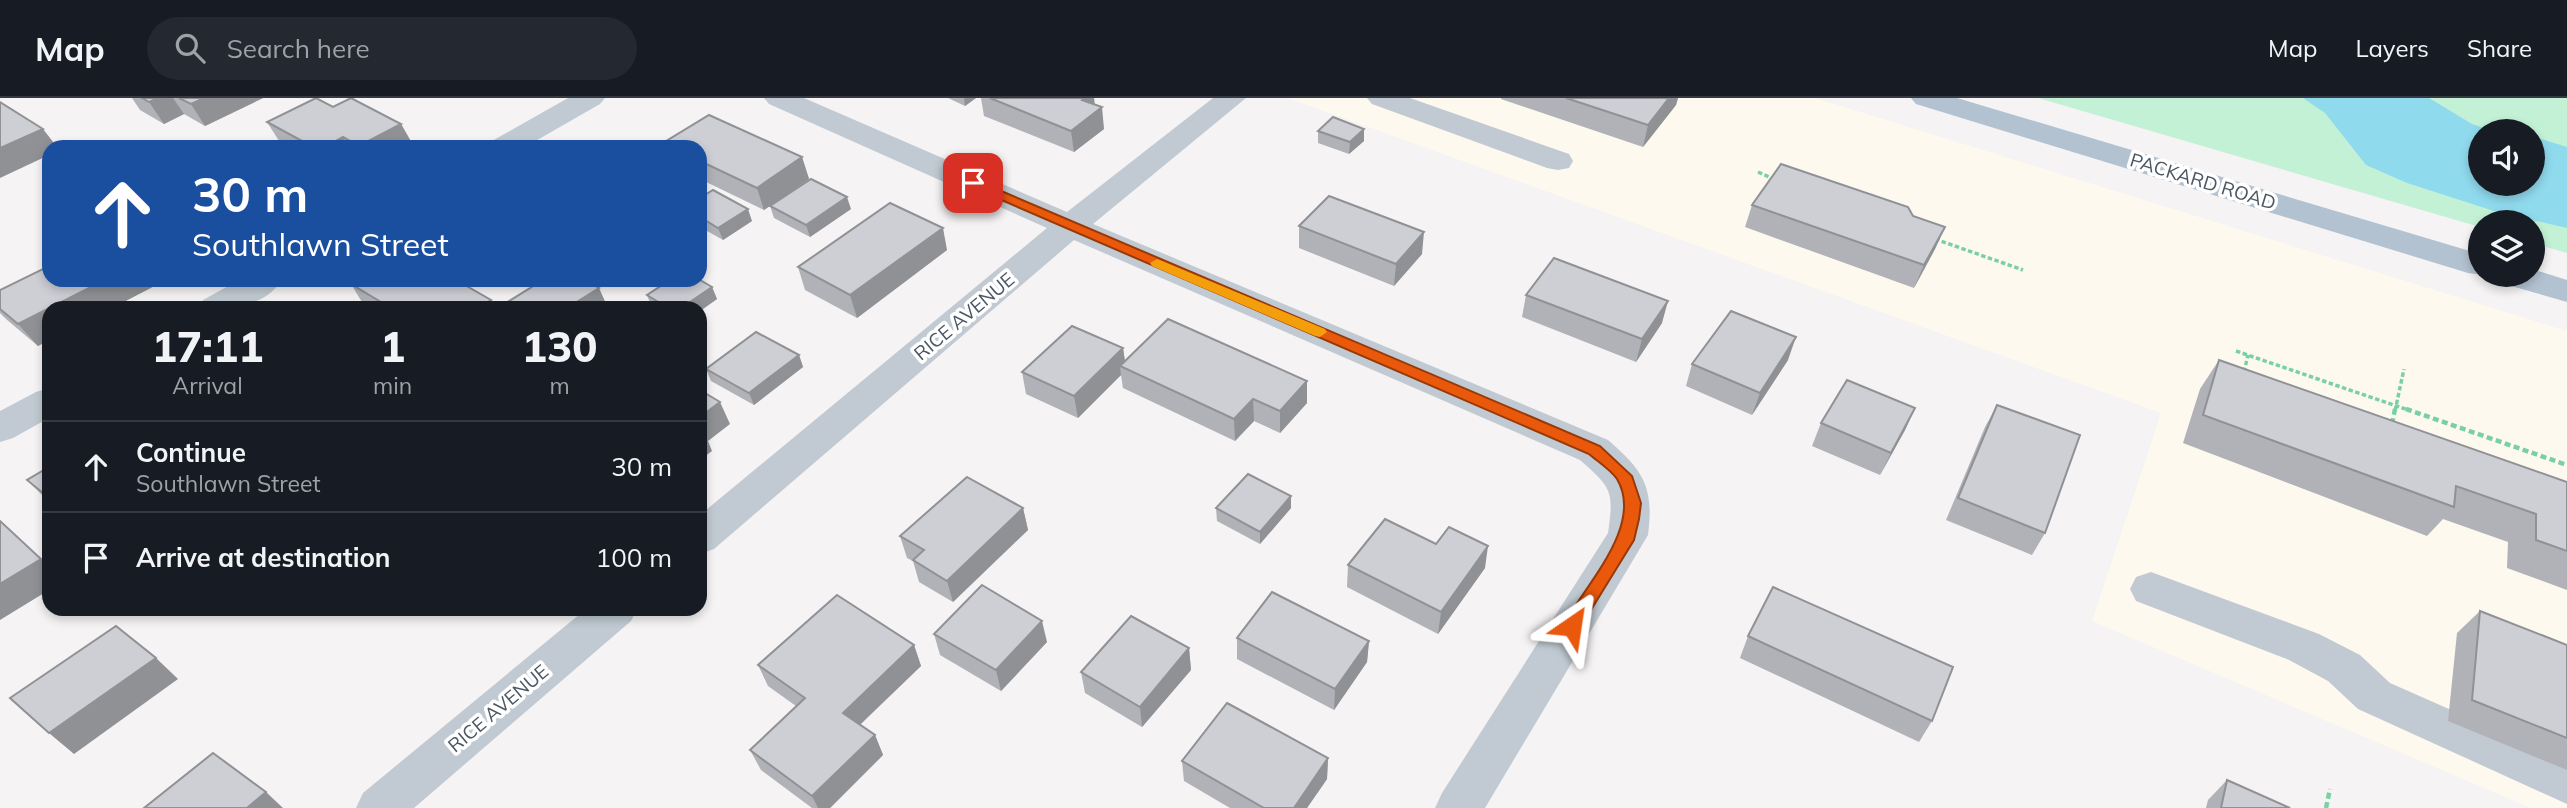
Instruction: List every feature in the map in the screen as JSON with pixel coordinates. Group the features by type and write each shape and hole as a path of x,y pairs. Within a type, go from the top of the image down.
{"main road":[{"name":"PACKARD ROAD","path":"1926,98 2468,260"},
{"path":"2545,285 2567,292"}],"street":[{"path":"515,140 590,98"},
{"path":"779,98 1070,226 1594,450 1624,476 1632,503 1628,535 1459,808"},
{"name":"RICE AVENUE","path":"707,532 1070,226 1231,98"},
{"path":"1382,98 1558,161"},
{"path":"228,301 252,287"},
{"path":"0,428 42,405"},
{"path":"2151,589 2304,647 2344,668 2374,696 2567,783"},
{"name":"RICE AVENUE","path":"380,808 608,616"}],"path":[{"path":"1758,172 1783,183"},
{"path":"1934,238 2023,270"},
{"path":"2236,351 2567,465"},
{"path":"2241,380 2248,355"},
{"path":"2391,431 2404,369"},
{"path":"2326,808 2330,789"}],"shaded area":[{"path":"1288,98 1815,98 2567,331 2567,808 2531,808 2092,621 2161,413"}],"green space":[{"path":"2038,98 2567,98 2567,253 2545,247 2545,210 2468,210 2468,223"}],"water":[{"path":"2303,98 2429,98 2468,122 2468,196 2545,196 2545,140 2567,147 2567,228 2545,223 2545,210 2491,210 2407,183 2366,165 2325,113"}],"building":[{"path":"142,98 158,98 149,102"},
{"path":"179,98 204,98 191,104"},
{"path":"316,98 333,107 351,98 401,124 370,140 348,140 343,137 338,140 300,140 267,122"},
{"path":"990,98 1084,98 1082,100 1102,107 1071,131"},
{"path":"1566,98 1669,98 1648,125"},
{"path":"0,102 43,129 0,148"},
{"path":"709,115 802,157 757,188 707,164 707,140 668,140"},
{"path":"1333,117 1364,129 1350,142 1318,131"},
{"path":"1781,164 1908,207 1913,216 1945,227 1924,265 1752,205"},
{"path":"811,179 847,197 806,225 770,206"},
{"path":"713,190 748,209 718,228 707,221 707,194"},
{"path":"1329,196 1424,232 1396,264 1299,226"},
{"path":"890,203 943,228 850,295 798,267"},
{"path":"1554,258 1668,301 1642,339 1526,295"},
{"path":"42,269 42,287 91,287 63,301 42,301 42,312 18,324 0,309 0,290"},
{"path":"707,284 712,287 691,301 657,301 647,295 659,287 707,287"},
{"path":"356,287 468,287 491,300 489,301 379,301"},
{"path":"532,287 599,288 578,301 509,301"},
{"path":"1731,311 1796,337 1760,393 1692,364"},
{"path":"1168,319 1307,381 1280,411 1253,399 1234,419 1120,366"},
{"path":"1072,326 1123,348 1074,396 1022,372"},
{"path":"756,332 799,355 749,393 707,368"},
{"path":"2219,360 2567,482 2567,551 2536,540 2536,514 2456,486 2454,507 2203,415"},
{"path":"1847,380 1915,408 1891,453 1821,423"},
{"path":"707,394 720,402 707,412"},
{"path":"1997,405 2080,435 2045,533 1958,498"},
{"path":"42,471 42,492 27,480"},
{"path":"1248,474 1291,496 1260,532 1216,508"},
{"path":"967,477 1023,508 947,581 913,560 924,550 900,536"},
{"path":"1385,519 1436,544 1449,527 1488,546 1441,612 1348,565"},
{"path":"0,521 41,559 0,584"},
{"path":"982,585 1042,621 996,670 934,634"},
{"path":"1773,587 1953,667 1932,721 1748,636"},
{"path":"1272,592 1369,641 1335,689 1237,638"},
{"path":"837,595 914,645 843,713 875,735 812,796 750,750 805,698 758,665"},
{"path":"2480,611 2567,645 2567,738 2472,700"},
{"path":"1131,616 1189,648 1140,707 1081,672"},
{"path":"116,626 156,658 49,733 10,698"},
{"path":"1227,703 1328,758 1294,808 1264,808 1182,761"},
{"path":"213,753 266,792 247,808 144,808"},
{"path":"2227,780 2290,808 2221,808"}],"slow traffic":[{"path":"1157,263 1320,332"}],"route":[{"path":"973,183 1594,450 1624,476 1632,503 1628,535 1572,626"}]}
